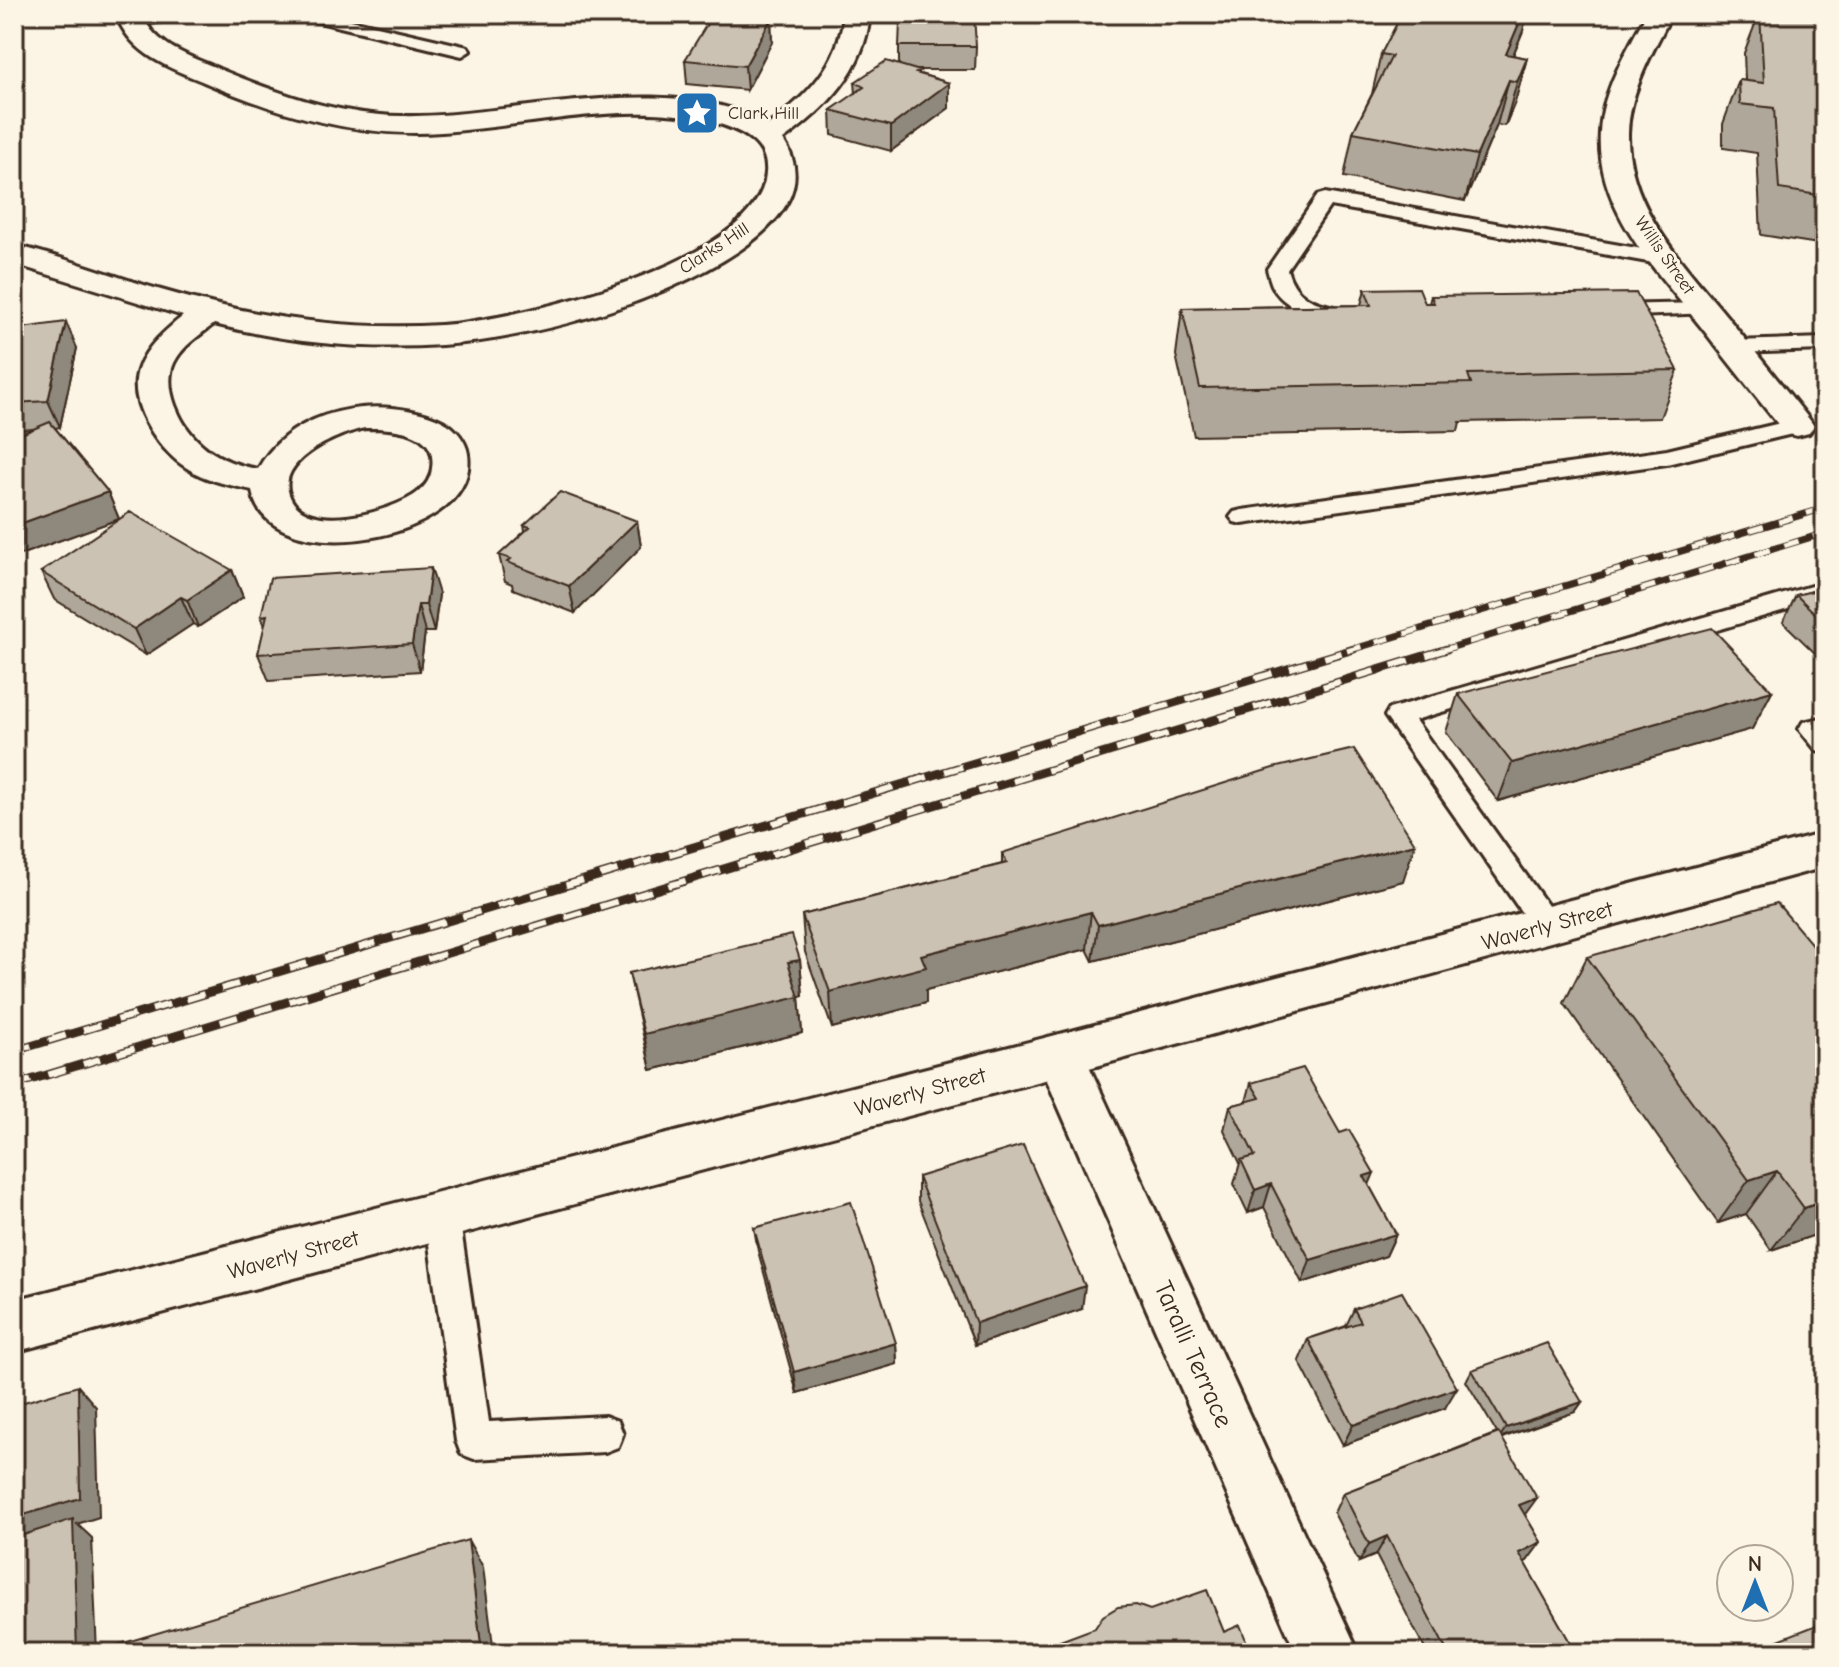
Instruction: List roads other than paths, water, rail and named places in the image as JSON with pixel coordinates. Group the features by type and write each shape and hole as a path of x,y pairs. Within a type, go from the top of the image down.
{"street":[{"path":"130,16 139,35 176,59 255,93 336,118 367,123 434,124 603,109 665,108 728,117 751,126 768,138 825,90 847,57 857,26 857,14"},
{"name":"Willis Street","path":"1659,14 1627,78 1614,132 1614,158 1623,188 1641,225 1665,259 1797,426"},
{"name":"Clarks Hill","path":"14,254 207,313 292,330 384,336 485,330 580,308 671,275 708,255 767,211 778,192 782,171 778,154 768,138"},
{"path":"207,313 167,350 155,368 153,391 162,419 191,458 228,474 269,482"},
{"path":"394,418 419,423 438,433 451,448 454,466 446,486 428,504 401,518 370,527 337,529 308,525 285,513 272,499 269,482 275,464 290,448 311,434 337,424 365,419 394,418"},
{"name":"Waverly Street","path":"14,1326 1060,1055 1825,850"},
{"name":"Taralli Terrace","path":"1060,1055 1328,1653"}],"lane":[{"path":"130,16 171,14"},
{"path":"304,14 462,51"},
{"path":"1364,315 1334,316 1303,303 1283,289 1277,269 1325,199 1665,259"},
{"path":"1596,311 1704,309"},
{"path":"1734,347 1825,344"},
{"path":"1242,517 1667,457 1797,426"},
{"path":"1546,925 1398,716 1825,590"},
{"path":"1825,726 1812,729 1825,743"},
{"path":"442,1215 474,1441 605,1434"}],"railway":[{"path":"1347,651 1825,508"},
{"path":"1440,651 1825,533"},
{"path":"14,1051 1354,649"},
{"path":"14,1085 1447,649"}],"place":[{"name":"Clark Hill","path":"697,113"}]}
